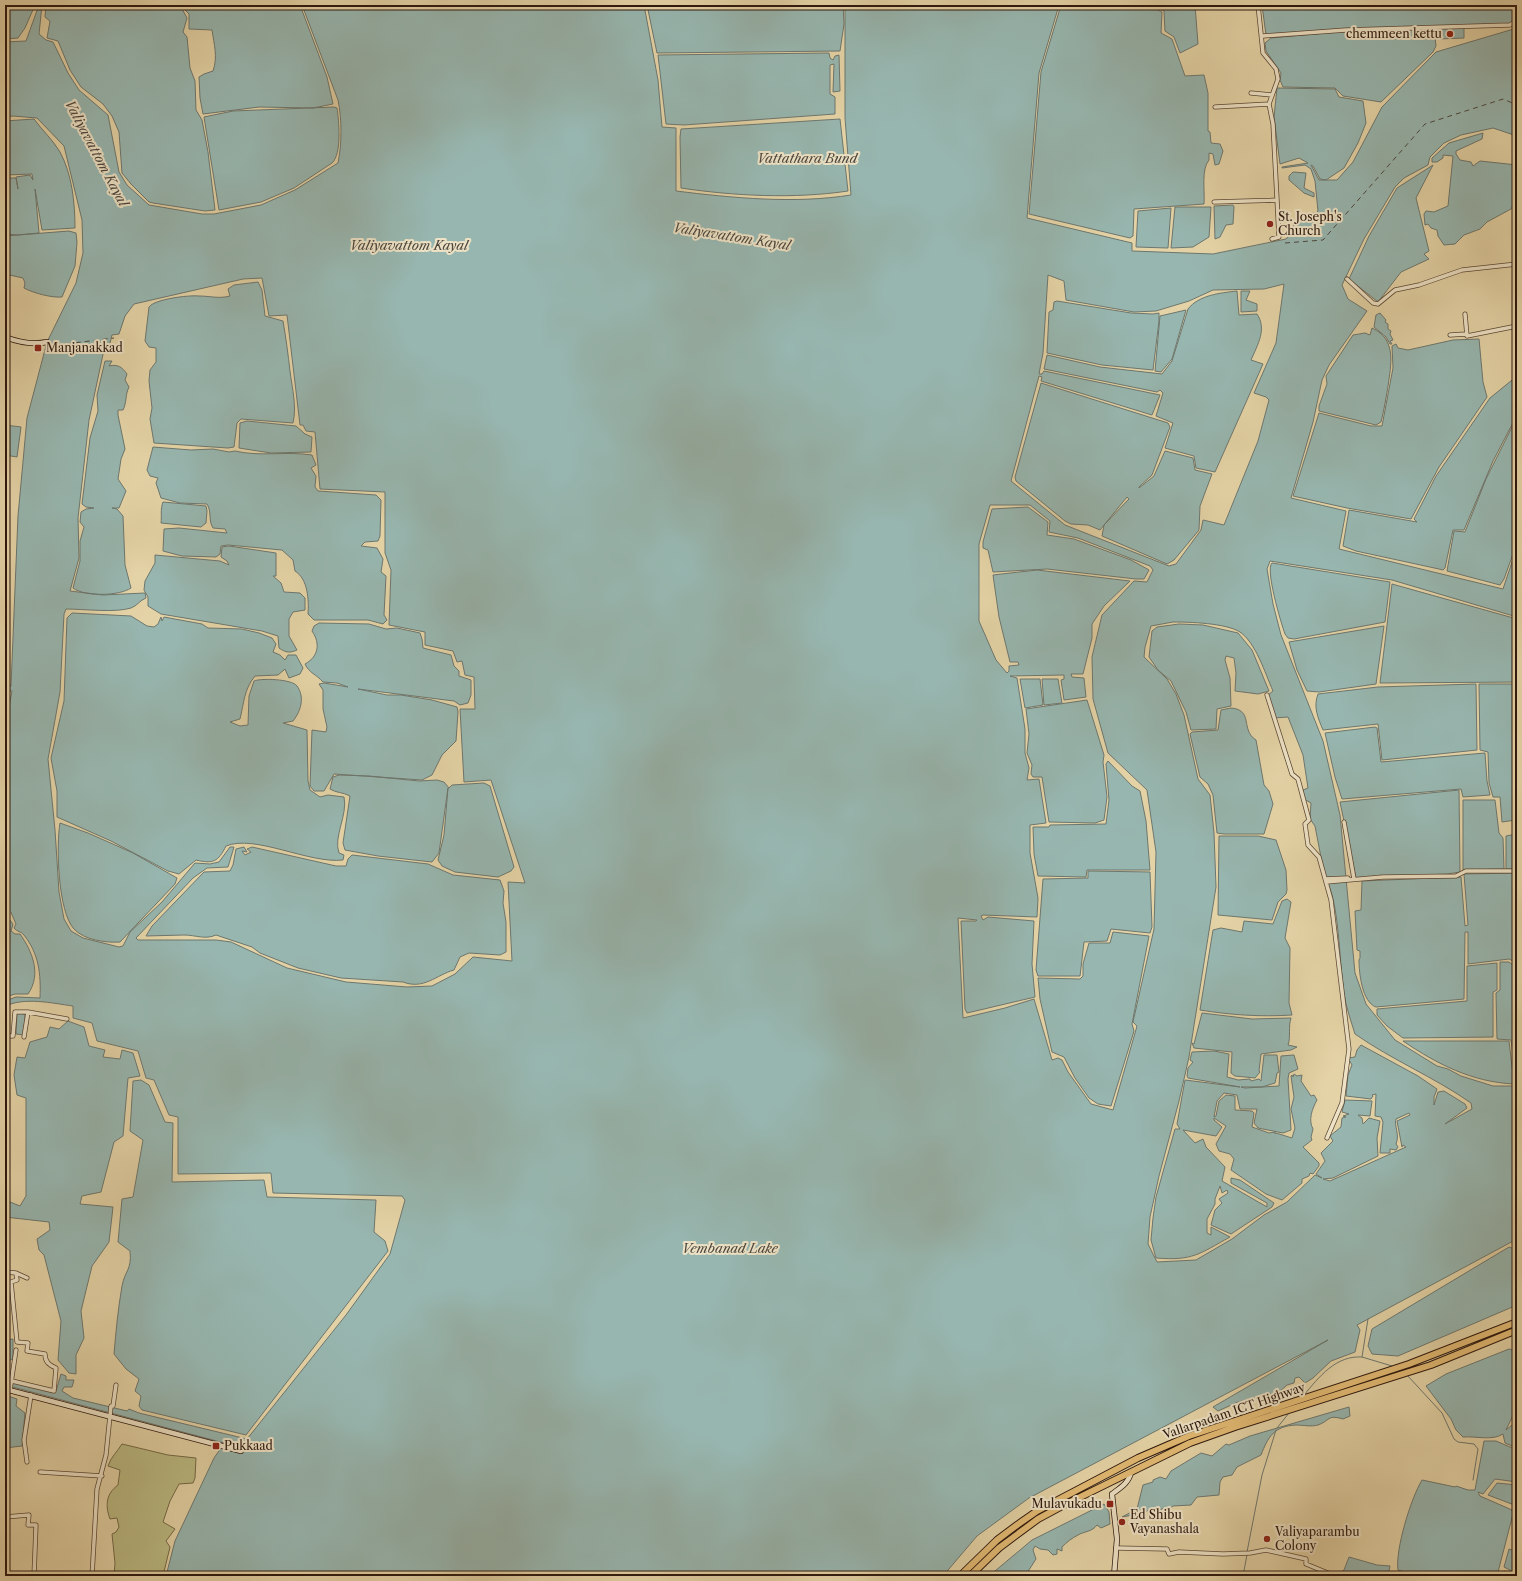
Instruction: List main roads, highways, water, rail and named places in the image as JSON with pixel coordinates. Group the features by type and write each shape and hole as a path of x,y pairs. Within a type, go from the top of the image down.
{"highway":[{"name":"Vallarpadam ICT Highway","path":"970,1576 999,1548 1038,1519 1190,1443 1284,1412 1321,1396 1410,1364 1517,1322"},
{"name":"Vallarpadam ICT Highway","path":"960,1576 996,1540 1037,1511 1138,1458 1189,1436 1294,1402 1411,1372 1514,1332"}],"water":[{"path":"5,5 35,5 25,28 18,38 5,39"},
{"name":"Vembanad Lake","path":"39,5 42,5 39,34 46,40 53,42 68,73 79,90 108,115 119,172 127,185 149,205 202,214 214,214 261,205 295,190 338,163 341,132 338,100 302,5 644,5 658,80 662,127 676,128 676,191 742,198 786,200 830,198 851,195 845,118 845,5 1059,5 1039,73 1027,218 1132,243 1132,251 1213,254 1286,239 1293,231 1294,222 1303,220 1303,214 1316,213 1318,211 1315,181 1311,169 1305,165 1282,168 1308,163 1299,158 1280,164 1274,117 1277,88 1335,89 1339,97 1363,101 1366,123 1358,143 1344,168 1326,180 1337,180 1353,162 1382,107 1436,52 1517,28 1517,136 1493,128 1461,135 1444,143 1430,157 1428,165 1404,178 1395,187 1364,239 1342,285 1348,299 1367,311 1329,365 1322,380 1313,422 1291,498 1346,511 1339,549 1503,589 1517,547 1517,617 1392,580 1270,561 1267,569 1273,604 1281,635 1323,741 1340,815 1355,973 1366,1004 1395,1040 1437,1066 1448,1069 1461,1076 1493,1086 1517,1086 1517,1239 1357,1325 1360,1330 1355,1352 1331,1361 1313,1378 1305,1383 1299,1377 1295,1378 1294,1383 1287,1385 1279,1392 1238,1402 1218,1411 1213,1407 1328,1340 1029,1498 977,1536 943,1576 166,1576 175,1541 214,1458 221,1448 242,1453 243,1448 5,1385 5,1380 52,1392 56,1391 61,1374 66,1376 66,1380 74,1380 72,1387 64,1387 62,1391 73,1398 127,1411 129,1409 139,1413 247,1439 346,1315 390,1254 405,1200 402,1196 273,1193 271,1173 178,1174 178,1117 169,1115 154,1080 146,1078 138,1051 97,1041 92,1023 73,1018 73,1006 30,1001 13,1003 5,1006 5,1001 16,997 40,998 40,981 36,957 24,935 14,928 16,924 10,910 5,887 5,727 12,691 5,691 5,686 11,686 18,516 27,418 47,342 76,283 83,253 82,220 64,146 37,118 13,116 5,117 5,42 26,41","holes":["1311,165 1320,179 1326,180 1319,180","1048,275 1064,281 1066,300 1134,312 1156,311 1189,301 1213,290 1264,289 1284,284 1276,343 1254,393 1266,397 1269,400 1258,441 1224,525 1203,520 1201,530 1176,564 1169,566 1065,525 1011,481 1039,376 1042,377 1041,381 1152,415 1160,395 1044,371 1042,374 1039,374 1043,353","262,278 269,316 287,315 300,425 303,425 306,431 315,432 320,489 385,492 385,553 391,570 389,625 425,632 425,645 453,651 457,662 462,661 465,675 474,677 475,709 460,709 464,782 491,780 525,883 508,882 512,961 473,957 455,974 432,986 407,987 346,982 287,968 231,942 216,940 138,940 136,938 193,878 207,868 228,867 234,847 230,847 219,862 210,864 195,863 162,902 130,932 123,946 119,947 83,938 71,931 64,919 59,892 48,759 60,692 64,614 66,609 108,611 131,608 146,598 145,593 103,595 70,591 79,558 78,518 89,420 105,345 110,343 112,335 119,334 125,316 134,304 243,279","990,505 1030,505 1050,521 1049,532 1078,538 1150,566 1153,570 1147,582 1134,581 1102,615 1092,657 1093,699 1108,753 1147,790 1156,852 1154,929 1133,1022 1137,1026 1113,1110 1091,1104 1068,1072 1062,1060 1058,1058 1052,1060 1034,999 963,1018 958,918 977,920 961,921 965,1009 967,1013 1035,997 1032,964 1034,921 988,917 983,920 981,916 1037,917 1038,898 1030,853 1030,825 1046,823 1039,779 1027,780 1029,768 1025,753 1025,729 1017,678 1010,676 1064,675 1064,679 1061,680 1064,700 1086,697 1084,678 1072,677 1071,674 1083,674 1092,638 1092,624 1104,606 1130,581 1037,570 993,575 999,617 1010,662 1018,662 1019,665 1009,666 1009,671 1007,673 996,660 979,621 979,544","1173,622 1217,625 1240,632 1251,643 1260,659 1273,691 1268,695 1274,718 1288,717 1303,755 1308,788 1303,790 1304,799 1311,803 1310,819 1315,826 1325,878 1334,902 1342,981 1347,1009 1355,1034 1457,1094 1471,1103 1472,1109 1445,1124 1467,1108 1465,1104 1444,1091 1438,1092 1434,1105 1434,1097 1437,1089 1418,1076 1361,1045 1357,1050 1355,1057 1348,1058 1352,1065 1348,1075 1346,1096 1371,1099 1373,1096 1372,1095 1376,1094 1375,1116 1381,1117 1383,1122 1380,1153 1390,1153 1390,1149 1396,1150 1398,1147 1396,1144 1396,1119 1409,1113 1410,1115 1397,1121 1402,1147 1403,1145 1406,1147 1330,1181 1323,1179 1333,1178 1378,1156 1377,1138 1380,1121 1369,1118 1363,1124 1362,1118 1358,1115 1370,1116 1372,1101 1345,1100 1342,1112 1349,1114 1343,1116 1346,1117 1342,1118 1341,1127 1330,1136 1333,1141 1321,1153 1325,1161 1316,1174 1322,1178 1315,1175 1287,1202 1264,1215 1232,1239 1196,1260 1157,1262 1148,1244 1150,1217 1189,1057 1216,887 1214,833 1210,795 1198,779 1184,715 1176,694 1167,679 1144,657 1145,647 1151,626"]},
{"path":"46,5 180,5 187,18 183,32 187,37 190,68 195,81 196,110 202,120 208,152 215,210 205,211 149,202 131,184 122,173 119,132 112,116 103,104 81,87 70,70 58,41 47,38 50,21 45,17"},
{"path":"183,5 300,5 327,77 333,104 313,108 259,107 203,114 200,98 199,77 213,71 215,50 212,30 189,29 189,14 184,9"},
{"path":"647,5 843,5 844,24 840,51 657,53"},
{"path":"1061,5 1148,5 1162,12 1161,33 1172,39 1185,76 1204,75 1208,93 1208,131 1210,132 1211,143 1220,144 1223,151 1219,164 1215,165 1213,154 1209,153 1209,160 1204,174 1204,204 1134,209 1133,236 1130,238 1029,214 1041,72"},
{"path":"1153,5 1195,5 1198,44 1180,53 1174,37 1165,31 1164,11"},
{"path":"1262,5 1516,5 1513,20 1510,24 1266,35"},
{"name":"chemmeen kettu","path":"1464,27 1464,38 1438,39 1436,29"},
{"path":"1434,29 1436,46 1433,52 1381,102 1343,96 1335,88 1283,87 1280,80 1281,73 1266,51 1265,43 1271,38 1336,32"},
{"path":"829,53 830,58 833,60 835,56 839,55 840,91 833,92 834,64 830,65 830,94 835,97 835,114 684,125 666,124 658,55"},
{"path":"337,108 339,145 335,159 332,163 294,188 261,202 219,210 204,117 233,111"},
{"path":"34,119 51,139 64,161 72,189 75,228 42,230 35,189 39,233 17,235 5,234 5,178 16,178 18,189 16,177 30,175 33,180 32,174 5,175 5,121"},
{"name":"Vattathara Bund","path":"840,119 848,191 807,195 764,196 681,188 681,129"},
{"path":"1483,133 1482,139 1456,151 1456,154 1460,160 1471,162 1473,166 1480,161 1517,165 1517,204 1514,204 1511,209 1487,222 1480,229 1464,235 1455,244 1444,245 1438,236 1437,230 1431,228 1428,224 1425,225 1424,214 1426,211 1434,212 1448,206 1453,156 1443,155 1443,158 1437,162 1432,162 1432,158 1449,143"},
{"path":"1433,165 1416,198 1429,251 1424,254 1429,259 1401,272 1378,302 1349,279 1369,236 1397,188"},
{"path":"1293,172 1306,173 1304,188 1314,193 1314,197 1304,193 1289,180 1289,176"},
{"path":"1233,205 1233,224 1226,225 1220,237 1215,239 1214,206"},
{"path":"1175,207 1211,207 1209,237 1193,247 1171,248"},
{"path":"1171,208 1168,248 1136,247 1138,211"},
{"path":"69,231 76,233 77,242 75,266 62,297 48,296 28,290 24,288 25,283 23,278 5,274 5,236"},
{"path":"258,282 262,290 265,316 283,321 294,397 293,423 241,419 237,423 234,447 228,448 154,443 150,419 152,408 149,381 150,370 156,362 156,348 149,347 145,341 149,307 158,302 180,297 230,296 228,289 234,285"},
{"path":"1237,291 1239,315 1257,314 1260,320 1260,337 1251,360 1263,364 1215,472 1196,468 1194,456 1165,448 1173,423 1156,416 1163,393 1160,390 1157,392 1044,369 1047,355 1100,367 1162,374 1172,361 1188,309 1193,304 1204,298 1217,294"},
{"path":"1241,291 1250,291 1246,300 1257,304 1257,311 1241,312"},
{"path":"1057,301 1131,313 1159,313 1153,370 1102,365 1047,353 1049,312 1053,310 1054,302"},
{"path":"1186,310 1172,359 1161,372 1155,371 1160,316"},
{"path":"1380,313 1386,320 1385,322 1388,324 1388,329 1391,331 1390,334 1393,340 1390,341 1392,344 1390,344 1386,337 1374,327 1376,315"},
{"path":"1372,328 1380,333 1385,339 1389,346 1391,361 1381,422 1376,425 1319,411 1319,406 1327,384 1326,376 1353,335 1365,333 1370,335"},
{"path":"1479,339 1483,382 1487,397 1439,467 1411,519 1347,508 1293,496 1319,413 1371,426 1382,426 1393,368 1392,346 1396,344 1398,348 1408,350 1453,340"},
{"path":"105,361 112,361 109,366 112,365 120,367 127,374 125,380 129,387 123,410 118,410 125,449 121,459 118,479 126,491 119,508 112,508 117,509 123,516 125,565 131,588 119,593 93,594 78,591 73,588 80,561 80,541 84,527 80,522 81,512 86,509 94,508 86,507 82,504 90,438 98,411 97,395"},
{"path":"1517,376 1517,415 1493,461 1464,530 1453,530 1445,568 1443,570 1356,551 1343,546 1349,510 1417,522 1414,519 1436,476 1490,398"},
{"path":"1041,383 1168,423 1170,427 1152,475 1139,488 1154,476 1165,451 1193,458 1195,470 1212,474 1200,506 1199,530 1174,560 1167,564 1102,536 1104,525 1100,530 1088,525 1071,524 1065,521 1016,481 1015,477","holes":["1127,497 1129,499 1105,524"]},
{"path":"1517,417 1517,543 1504,579 1500,585 1447,571 1454,531 1465,532 1486,479"},
{"path":"247,421 296,426 305,434 312,437 311,452 271,453 239,448 240,423"},
{"path":"5,425 21,427 17,457 5,455"},
{"path":"153,447 191,450 213,449 254,454 312,455 316,465 311,468 316,476 315,487 318,491 376,495 381,500 380,536 378,541 365,542 361,546 377,548 383,559 381,572 386,576 384,615 387,620 383,624 368,620 314,620 308,614 308,596 303,579 295,571 293,560 282,550 228,545 221,546 220,554 216,557 182,556 163,551 164,529 179,528 227,533 225,529 213,528 207,504 180,503 161,498 156,483 158,478 150,476 147,470"},
{"path":"163,502 206,506 206,523 201,527 161,523"},
{"path":"1028,507 1048,522 1047,535 1074,539 1131,560 1149,570 1144,579 1047,569 993,572 988,550 983,548 983,542 992,509"},
{"path":"229,546 276,553 276,576 273,576 281,583 284,592 300,593 305,598 305,610 293,612 289,619 289,636 297,650 286,652 281,650 279,648 278,636 262,631 161,614 148,606 148,597 144,590 145,581 155,563 155,555 220,561 229,565 227,561 221,557 222,547"},
{"path":"1272,563 1390,582 1385,622 1294,639 1288,638 1285,634 1274,597 1270,567"},
{"path":"1392,584 1517,619 1517,682 1380,683"},
{"path":"72,613 131,616 147,626 154,627 158,624 161,617 162,621 164,617 202,624 208,628 242,629 272,638 276,644 273,652 280,655 285,660 288,655 296,655 303,668 300,674 289,678 285,669 278,675 255,676 246,691 240,719 230,722 240,726 248,725 249,696 254,681 276,680 289,682 297,686 301,695 300,708 293,721 283,723 307,730 308,781 310,790 320,797 328,795 344,797 345,804 338,840 339,853 344,855 343,860 314,858 267,846 238,843 226,846 220,856 211,862 196,860 179,874 168,871 111,841 57,817 57,791 51,758 64,701 67,618"},
{"path":"319,623 369,624 386,629 397,628 420,633 423,648 451,655 454,666 459,671 459,676 471,680 471,695 468,703 460,705 454,701 358,689 387,695 401,695 432,700 457,707 456,741 442,755 432,775 422,780 334,774 324,791 314,791 310,786 312,730 326,732 327,727 323,709 323,690 319,684 324,683 348,687 337,683 323,682 305,664 313,658 317,650 317,641 312,631 314,626"},
{"path":"1179,624 1203,625 1238,633 1252,650 1269,691 1258,694 1235,691 1236,673 1234,658 1226,656 1225,660 1230,678 1231,706 1217,709 1216,729 1191,730 1186,712 1171,681 1158,670 1149,657 1152,631 1157,627"},
{"path":"1384,626 1376,684 1319,692 1307,691 1297,670 1289,642"},
{"path":"1020,679 1040,679 1043,705 1025,708"},
{"path":"1042,679 1058,679 1062,703 1044,705"},
{"path":"1476,684 1477,750 1382,760 1378,724 1323,730 1317,712 1316,703 1318,694 1378,687"},
{"path":"1479,684 1517,684 1517,820 1502,822 1500,797 1493,797 1489,783 1488,752 1480,750"},
{"path":"1087,700 1104,755 1103,762 1107,797 1104,820 1095,823 1049,822 1042,777 1033,777 1031,774 1032,765 1027,753 1029,734 1026,709"},
{"path":"1231,708 1242,712 1245,716 1251,736 1256,740 1264,785 1269,791 1273,804 1264,834 1217,833 1213,795 1208,784 1200,777 1190,734 1192,732 1218,730 1221,710"},
{"path":"1377,728 1381,762 1485,753 1487,781 1490,795 1463,797 1461,789 1342,799 1335,777 1325,733"},
{"path":"1108,761 1132,786 1140,791 1146,821 1150,870 1087,870 1086,877 1038,876 1034,854 1033,827 1049,827 1050,825 1106,824 1109,800 1106,764"},
{"path":"339,775 369,776 419,781 437,780 444,782 449,788 452,785 484,783 490,786 514,867 511,871 498,877 455,872 442,866 438,860 444,835 448,788 439,853 432,862 378,856 345,850 343,843 350,796 330,789 333,777"},
{"path":"1459,790 1460,872 1447,874 1356,878 1340,802"},
{"path":"1463,800 1495,800 1499,833 1503,838 1504,869 1463,870"},
{"path":"60,823 88,833 133,853 177,878 175,884 120,942 108,942 83,936 74,929 69,921 61,894 58,862"},
{"path":"1517,834 1517,869 1506,869 1506,836"},
{"path":"1219,836 1258,836 1276,840 1286,870 1287,890 1286,894 1278,902 1272,920 1218,915"},
{"path":"244,847 247,852 242,851 245,855 251,852 247,849 252,847 336,866 346,866 348,859 352,855 428,864 453,875 500,880 504,891 503,903 506,922 506,952 500,955 469,953 460,957 454,970 424,983 410,984 403,982 341,978 298,968 260,953 252,947 216,935 204,937 184,935 146,936 152,926 204,872 230,871 233,865 236,849"},
{"path":"1088,871 1150,872 1152,927 1150,933 1111,929 1107,941 1084,942 1080,976 1038,976 1036,970 1043,879 1088,878"},
{"path":"1517,873 1517,963 1509,959 1468,964 1468,932 1465,932 1464,999 1376,1007 1371,1004 1364,993 1362,986 1359,966 1360,951 1357,950 1355,911 1361,910 1362,881 1461,877 1465,926 1468,925 1464,874"},
{"path":"1287,899 1291,902 1285,938 1290,948 1289,1003 1292,1015 1246,1015 1200,1010 1213,930 1221,928 1242,932 1244,921 1273,924 1282,901"},
{"path":"5,919 9,919 13,924 11,931 15,934 20,934 34,963 34,979 28,994 15,994 5,997"},
{"path":"1113,932 1149,936 1132,1024 1134,1031 1111,1106 1098,1104 1089,1098 1075,1078 1064,1057 1052,1052 1040,999 1038,978 1080,979 1083,976 1083,964 1089,943 1110,943"},
{"path":"1500,962 1509,962 1514,966 1517,966 1517,1083 1511,1040 1497,1039 1496,993 1500,990"},
{"path":"1497,963 1497,990 1493,992 1493,1037 1403,1038 1387,1026 1377,1015 1377,1009 1467,1001 1467,966"},
{"path":"17,1013 25,1014 25,1035 16,1034"},
{"path":"1202,1013 1252,1019 1291,1018 1288,1045 1297,1047 1291,1050 1261,1054 1260,1072 1255,1078 1235,1076 1231,1073 1232,1052 1194,1048 1192,1043 1194,1044"},
{"path":"68,1021 84,1027 89,1046 105,1050 103,1057 120,1059 122,1050 133,1053 140,1076 128,1078 123,1136 114,1142 101,1192 82,1196 80,1204 113,1207 109,1242 92,1266 81,1311 84,1338 76,1355 76,1374 69,1373 58,1360 61,1321 44,1255 39,1250 37,1239 50,1230 49,1222 5,1217 5,1200 20,1206 26,1196 26,1098 17,1095 14,1075 17,1057 25,1058 30,1042 47,1037 50,1027 59,1029"},
{"path":"1403,1041 1509,1041 1514,1084 1499,1083 1469,1076 1442,1064"},
{"path":"1214,1051 1229,1054 1227,1077 1238,1080 1250,1079 1251,1081 1259,1079 1261,1081 1264,1055 1277,1055 1279,1072 1277,1073 1275,1083 1262,1087 1279,1086 1281,1056 1294,1055 1298,1069 1289,1073 1288,1079 1291,1130 1283,1133 1258,1128 1254,1123 1257,1109 1240,1109 1237,1095 1224,1093 1217,1101 1214,1117 1216,1116 1219,1101 1226,1095 1235,1096 1235,1110 1252,1111 1254,1113 1252,1127 1269,1133 1275,1132 1275,1134 1276,1133 1292,1138 1295,1128 1291,1109 1294,1097 1291,1076 1292,1075 1293,1077 1294,1074 1297,1076 1302,1075 1301,1081 1311,1096 1314,1095 1317,1100 1312,1111 1311,1118 1313,1129 1311,1137 1312,1140 1303,1147 1319,1163 1319,1166 1313,1174 1310,1173 1309,1176 1302,1179 1302,1183 1282,1200 1266,1194 1231,1170 1234,1159 1230,1154 1219,1151 1216,1144 1226,1126 1214,1118 1214,1120 1222,1127 1216,1136 1183,1130 1195,1143 1203,1139 1206,1147 1225,1167 1222,1181 1267,1207 1267,1203 1231,1183 1231,1178 1240,1180 1274,1203 1272,1207 1231,1234 1211,1225 1215,1210 1222,1203 1219,1199 1228,1193 1227,1190 1222,1193 1220,1186 1215,1199 1215,1204 1207,1219 1207,1233 1211,1235 1211,1227 1230,1237 1203,1252 1188,1257 1169,1259 1156,1258 1151,1240 1156,1197 1175,1129 1180,1129 1177,1124 1185,1080 1240,1087 1188,1078 1188,1068 1193,1062 1190,1060 1192,1052","holes":["1241,1087 1262,1087 1245,1088"]},
{"path":"141,1080 149,1085 165,1122 173,1123 172,1182 264,1180 267,1197 376,1200 374,1232 385,1241 388,1251 246,1435 142,1410 139,1406 141,1396 135,1391 139,1379 126,1369 114,1354 122,1286 130,1262 130,1251 118,1242 122,1199 133,1197 143,1140 130,1131 133,1081"},
{"path":"1509,1247 1517,1250 1517,1305 1398,1356 1372,1354 1368,1346 1372,1329"},
{"path":"13,1339 13,1359 5,1362 5,1340"},
{"path":"1509,1349 1517,1351 1517,1407 1506,1430 1512,1425 1517,1427 1517,1448 1505,1443 1503,1434 1489,1438 1463,1437 1456,1430 1451,1419 1426,1386 1446,1374"},
{"path":"5,1395 17,1399 16,1406 25,1413 22,1446 5,1448"},
{"path":"1349,1407 1350,1416 1343,1419 1334,1417 1318,1425 1296,1425 1277,1430 1269,1438 1261,1455 1237,1467 1232,1475 1223,1477 1220,1482 1219,1495 1197,1497 1191,1505 1173,1506 1168,1510 1164,1508 1160,1510 1150,1509 1144,1513 1122,1517 1137,1509 1143,1485 1153,1482 1153,1480 1160,1477 1166,1479 1171,1471 1201,1453 1212,1456 1226,1444 1229,1445 1250,1436"},
{"path":"1484,1441 1496,1441 1517,1450 1517,1482 1495,1479 1483,1494 1478,1492 1480,1496 1512,1510 1513,1514 1497,1576 1418,1576 1398,1570 1401,1537 1413,1499 1422,1480 1456,1486 1468,1490 1475,1490"},
{"path":"1497,1483 1517,1485 1517,1506 1488,1495"},
{"path":"1104,1504 1109,1512 1110,1524 1101,1528 1097,1525 1091,1530 1076,1536 1062,1547 1062,1551 1057,1549 1057,1554 1053,1555 1048,1550 1040,1549 1035,1546 1033,1550 1036,1559 1027,1573 1023,1576 989,1576 1032,1540"},
{"path":"1509,1549 1517,1552 1517,1576 1503,1576 1504,1571 1510,1572 1510,1570 1504,1567"},
{"path":"1349,1557 1377,1565 1390,1566 1388,1576 1346,1576 1339,1574 1344,1570"}],"waterway":[{"path":"5,910 10,910"},
{"path":"1368,1319 1362,1357 1392,1366"},
{"path":"1304,1395 1316,1381 1336,1363 1353,1357 1362,1357"},
{"path":"1407,1375 1442,1413 1454,1439 1458,1442 1474,1444 1478,1449 1473,1480"},
{"path":"1277,1428 1289,1413"},
{"path":"1247,1552 1262,1475 1276,1430"},
{"path":"1243,1576 1247,1555"}],"place":[{"name":"chemmeen kettu","path":"1450,34"},
{"name":"St. Joseph's Church","path":"1270,224"},
{"name":"Manjanakkad","path":"38,348"},
{"name":"Pukkaad","path":"216,1446"},
{"name":"Mulavukadu","path":"1110,1504"},
{"name":"Ed Shibu Vayanashala","path":"1122,1522"},
{"name":"Valiyaparambu Colony","path":"1267,1539"}],"water label":[{"name":"Valiyavattom Kayal","path":"97,153"},
{"name":"Valiyavattom Kayal","path":"732,236"},
{"name":"Valiyavattom Kayal","path":"409,245"}]}
